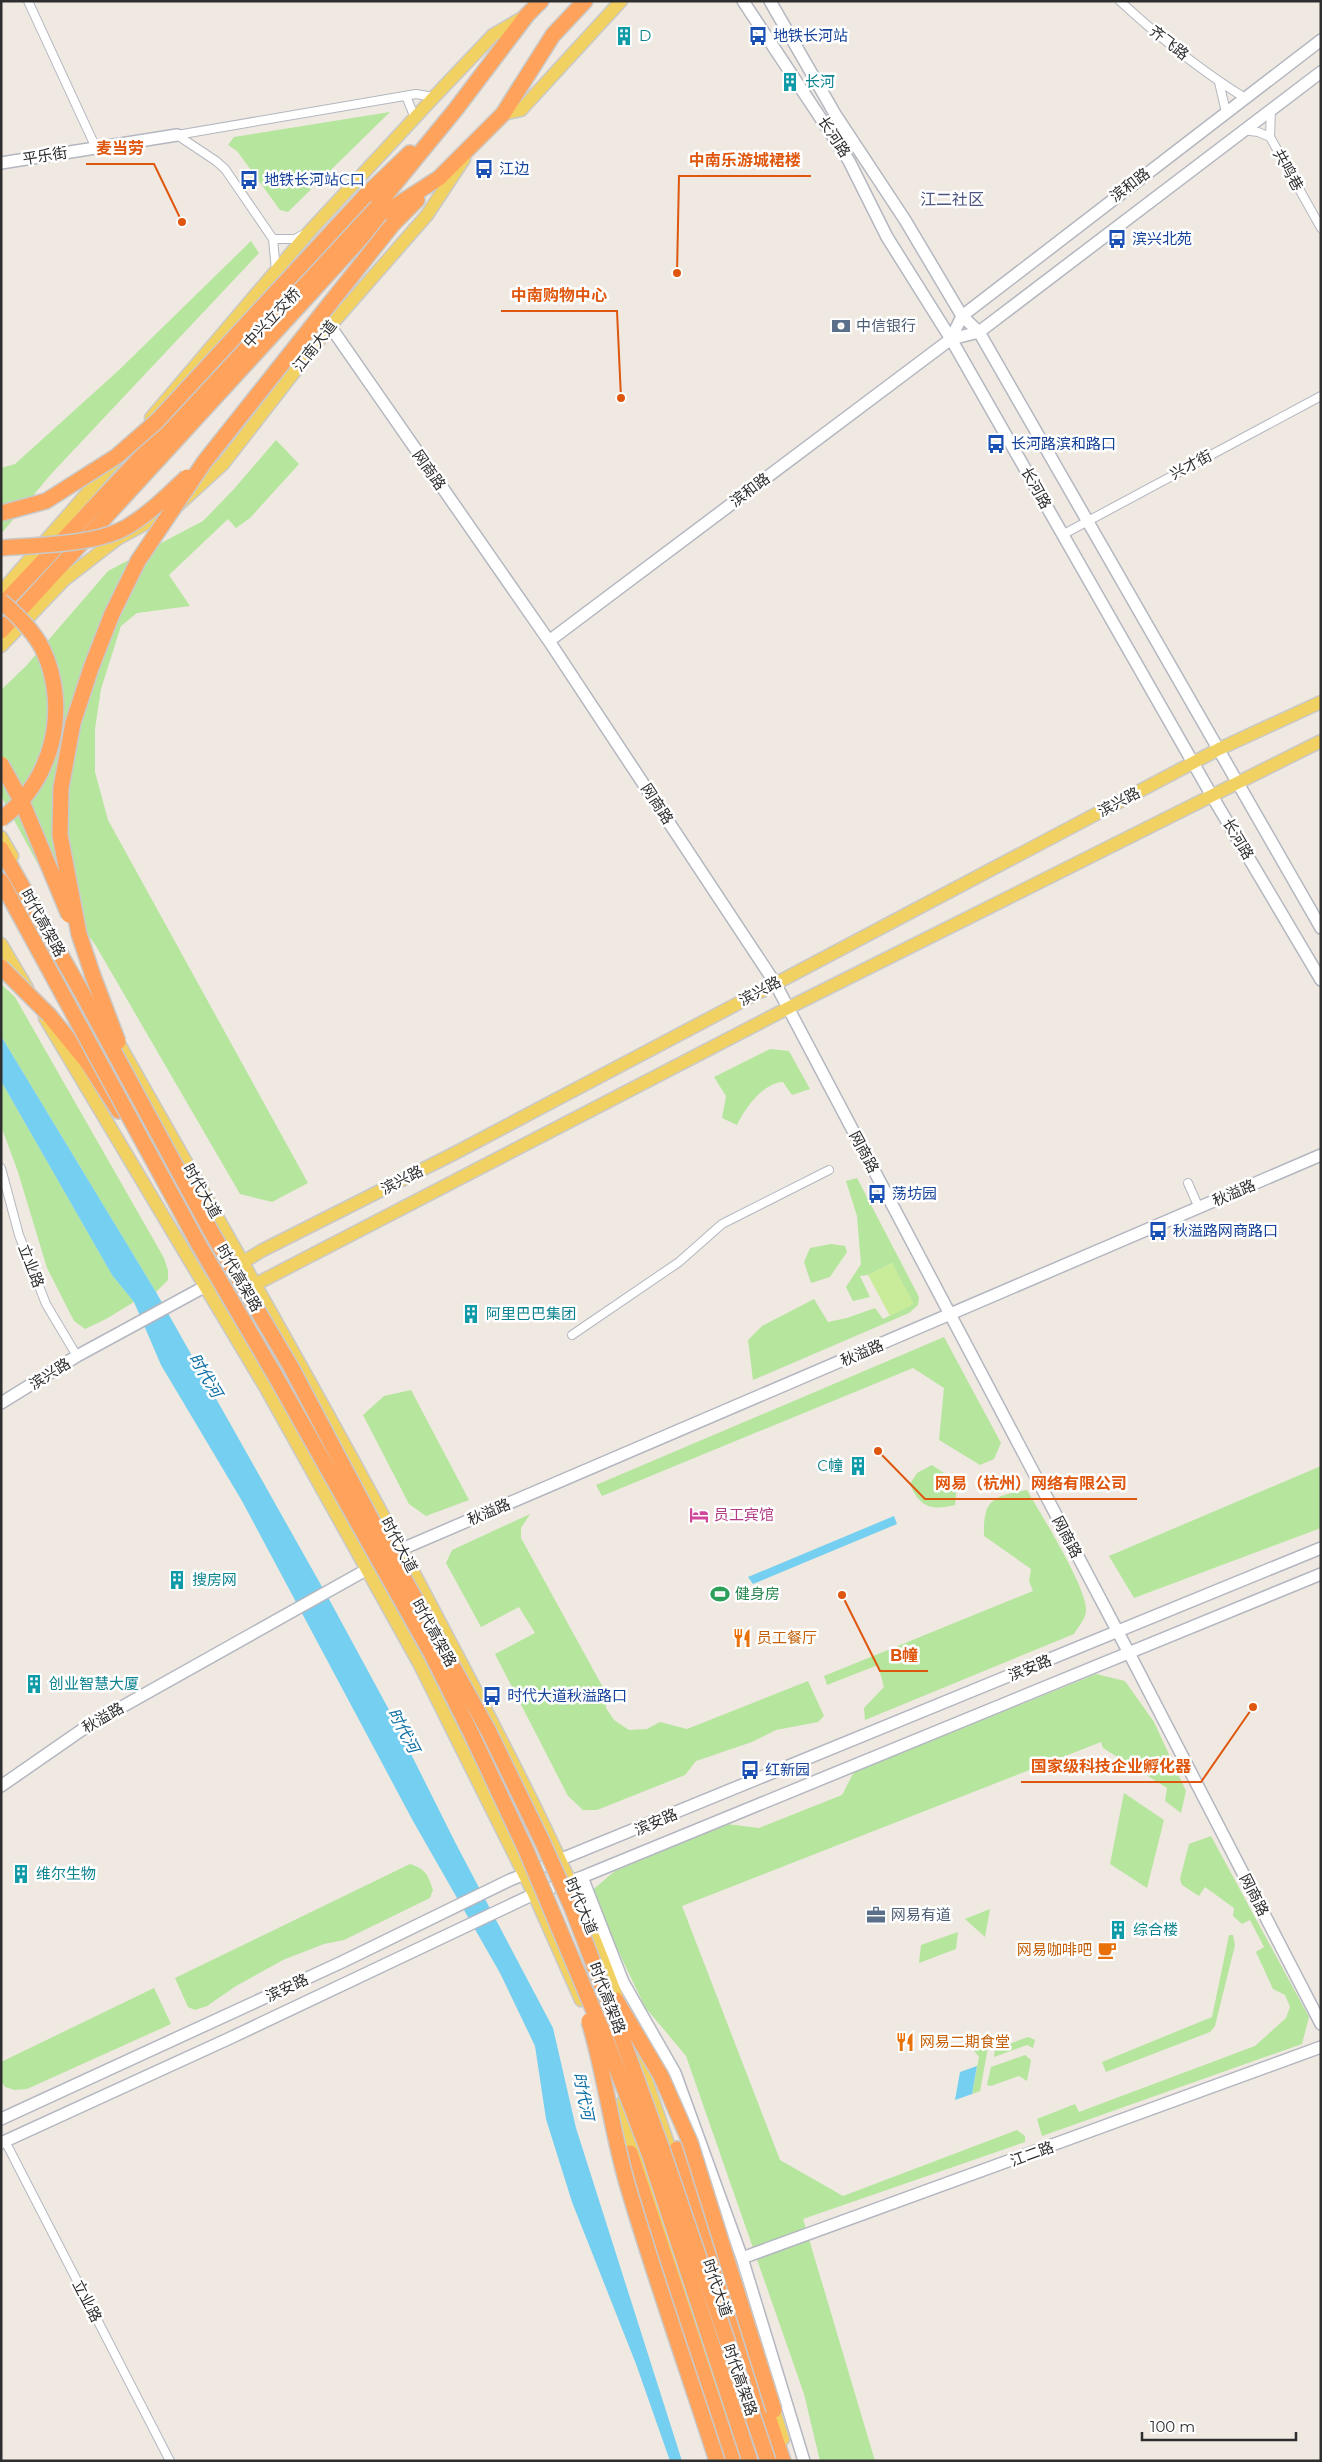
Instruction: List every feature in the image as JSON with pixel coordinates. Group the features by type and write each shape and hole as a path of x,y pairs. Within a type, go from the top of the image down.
{"highway":[{"path":"527,15 541,1"},
{"name":"江南大道","path":"472,147 504,114 553,35 585,1"},
{"name":"中兴立交桥","path":"1,631 384,215 456,109 527,15"},
{"path":"1,513 46,501 124,450 157,421 365,196 456,109"},
{"path":"78,934 60,835 61,788 73,723 109,623 138,561 205,460 384,215 439,178 472,147"},
{"name":"中兴立交桥","path":"1,606 384,215"},
{"path":"1,548 51,544 105,536 129,526 158,504 205,460"},
{"path":"1,601 20,617 43,649 55,695 55,724 50,754 27,795 1,819"},
{"path":"1,764 22,802 39,839 56,887 78,934 101,1001 150,1117"},
{"name":"时代高架路","path":"1,849 150,1117 212,1233 291,1367 378,1532 488,1730 572,1908 589,1951 662,2149 768,2461"},
{"name":"时代高架路","path":"1,880 161,1176 430,1651 526,1850 570,1954 649,2153 750,2461"},
{"path":"1,895 38,949"},
{"path":"1,967 50,1015 88,1063 161,1176"},
{"path":"589,1951 640,2042 662,2076 678,2110 690,2142 774,2410"},
{"path":"570,1954 597,2047 614,2135 629,2191 717,2461"},
{"path":"677,2149 783,2461"},
{"path":"630,2153 733,2461"}],"main road":[{"path":"504,114 521,110 622,1"},
{"name":"长河路","path":"743,1 849,161 887,236 951,339 1212,796 1321,980"},
{"name":"长河路","path":"770,1 834,114 905,220 962,316 979,332 1321,928"},
{"path":"1,592 67,520 309,232 493,35 527,15"},
{"name":"滨和路","path":"951,339 962,316 1321,40"},
{"name":"滨和路","path":"549,641 951,339 979,332 1321,72"},
{"name":"平乐街","path":"1,163 177,135"},
{"name":"江南大道","path":"1,646 64,580 117,540 176,507 223,464 330,326 427,216 472,147"},
{"name":"网商路","path":"330,326 549,641 775,983 1129,1653 1321,2024"},
{"name":"滨兴路","path":"1,1403 77,1356 177,1303 242,1262 457,1152 1219,749 1321,702"},
{"name":"滨兴路","path":"204,1287 256,1284 788,1008 1212,796 1238,781 1321,742"},
{"name":"时代大道","path":"1,837 256,1284 402,1549 562,1861 577,1879 775,2461"},
{"name":"时代大道","path":"1,944 272,1398 419,1663 525,1875 606,2056 623,2102 740,2461"},
{"name":"秋溢路","path":"402,1549 1321,1155"},
{"name":"滨安路","path":"1,2119 249,2006 525,1875 1321,1548"},
{"name":"秋溢路","path":"1,1786 86,1728 366,1570"},
{"name":"滨安路","path":"3,2142 534,1894 577,1879 1321,1574"},
{"path":"577,1879 623,1982 674,2073 742,2258 804,2461"},
{"path":"630,1995 638,2059"},
{"name":"江二路","path":"742,2258 1321,2047"},
{"path":"651,2096 667,2121 677,2149"},
{"path":"623,2102 625,2133 630,2153"},
{"path":"774,2410 790,2461"}],"street":[{"path":"28,1 96,148"},
{"name":"齐飞路","path":"1120,1 1152,30 1219,82 1245,98"},
{"path":"1219,82 1226,112"},
{"path":"177,135 416,94 434,97"},
{"path":"406,96 415,118"},
{"name":"共鸣巷","path":"1270,109 1270,138 1321,228"},
{"name":"共鸣巷","path":"1243,130 1258,132 1270,138"},
{"path":"177,135 225,169 273,239 276,271"},
{"path":"273,239 295,239 309,232"},
{"name":"兴才街","path":"1062,535 1321,396"},
{"name":"立业路","path":"1,1168 19,1234 46,1304 77,1356"},
{"path":"572,1334 679,1262 722,1224 829,1170"},
{"path":"1188,1183 1199,1208"},
{"name":"立业路","path":"3,2142 170,2461"}],"green space":[{"path":"390,112 288,212 280,210 237,151 228,145 234,137"},
{"path":"251,241 259,253 52,473 1,534 1,468 15,464 119,370"},
{"path":"276,440 299,464 250,518 236,528 228,519 169,575 190,606 137,613 121,626 101,689 95,729 95,772 108,820 308,1183 272,1202 240,1194 96,946 40,868 1,796 1,690 26,666 108,571 203,521 234,489"},
{"path":"1,984 15,997 164,1258 168,1270 168,1280 156,1292 1,1036"},
{"path":"770,1049 789,1051 810,1089 792,1095 783,1082 776,1083 768,1087 756,1098 745,1111 737,1125 722,1118 726,1096 714,1077"},
{"path":"1,1081 112,1275 134,1302 85,1329 74,1321 47,1268 18,1172 1,1126"},
{"path":"857,1178 919,1297 918,1305 909,1313 753,1380 748,1340 762,1326 814,1299 828,1322 847,1318 875,1308 883,1319 913,1304 892,1263 868,1275 860,1276 870,1297 853,1301 846,1287 861,1264 857,1216 846,1181"},
{"path":"831,1244 845,1246 847,1252 830,1277 811,1283 804,1262 810,1248"},
{"path":"892,1263 914,1304 890,1316 868,1275"},
{"path":"944,1337 1001,1443 994,1459 980,1465 939,1440 944,1388 913,1368 602,1496 596,1485"},
{"path":"411,1390 469,1500 426,1516 409,1504 363,1415 384,1396"},
{"path":"932,1465 954,1480 955,1505 933,1507 922,1502 914,1492 910,1484 917,1473"},
{"path":"1321,1466 1321,1528 1134,1598 1109,1556"},
{"path":"1027,1490 1072,1569 1085,1600 1086,1614 1074,1634 865,1720 864,1708 884,1687 878,1665 827,1685 824,1676 1033,1591 1029,1581 1031,1569 984,1536 986,1514 992,1501 998,1497"},
{"path":"530,1514 521,1528 521,1538 606,1693 606,1708 614,1720 629,1730 647,1729 660,1722 687,1729 808,1681 824,1716 818,1722 776,1730 752,1742 696,1761 685,1775 597,1810 583,1810 568,1796 495,1654 535,1633 519,1607 481,1627 446,1563 452,1550"},
{"path":"1096,1674 1125,1681 1154,1722 1186,1791 1181,1813 1165,1801 1167,1788 1103,1748 1101,1742 682,1906 780,2160 843,2196 1017,2130 1025,2136 1025,2142 803,2219 875,2461 820,2461 804,2394 686,2056 645,2007 590,1892 615,1871 727,1824 759,1828 842,1795 854,1772"},
{"path":"1124,1793 1164,1820 1147,1888 1110,1864"},
{"path":"1211,1836 1309,2017 1302,2044 1042,2136 1037,2119 1075,2104 1079,2112 1255,2046 1286,2018 1290,2007 1285,1995 1273,1989 1256,1952 1264,1947 1250,1920 1242,1924 1233,1916 1234,1908 1205,1887 1199,1896 1182,1885 1180,1879 1189,1844"},
{"path":"410,1864 420,1868 428,1876 433,1890 430,1898 344,1940 324,1944 283,1960 236,1986 207,2006 195,2010 188,2007 175,1978"},
{"path":"990,1909 985,1937 965,1919"},
{"path":"958,1932 956,1949 919,1963 921,1945"},
{"path":"1229,1935 1233,1935 1235,1945 1215,2026 1210,2032 1106,2072 1102,2062 1212,2017"},
{"path":"154,1988 171,2024 27,2089 15,2090 5,2087 1,2081 1,2062"},
{"path":"1028,2037 1035,2040 1033,2048 1027,2045 994,2057 995,2049"},
{"path":"989,2042 980,2091 972,2094 979,2057 972,2048"},
{"path":"1025,2055 1031,2060 1027,2081 1019,2076 991,2086 987,2085 991,2067"}],"water":[{"path":"1,1036 156,1292 330,1601 388,1708 456,1844 553,2028 576,2128 682,2461 670,2461 636,2364 572,2202 546,2119 535,2046 500,1973 413,1821 242,1501 161,1365 134,1302 112,1275 1,1081"},
{"path":"894,1516 897,1524 753,1584 748,1577"},
{"path":"977,2066 972,2094 955,2100 960,2072"}],"place":[{"name":"D","path":"624,36"},
{"name":"地铁长河站","path":"758,36"},
{"name":"长河","path":"790,82"},
{"name":"江边","path":"484,169"},
{"name":"地铁长河站C口","path":"249,180"},
{"name":"麦当劳","path":"182,222"},
{"name":"滨兴北苑","path":"1117,239"},
{"name":"中南乐游城裙楼","path":"677,273"},
{"name":"中信银行","path":"841,326"},
{"name":"中南购物中心","path":"621,398"},
{"name":"长河路滨和路口","path":"996,444"},
{"name":"荡坊园","path":"877,1194"},
{"name":"秋溢路网商路口","path":"1158,1231"},
{"name":"阿里巴巴集团","path":"471,1314"},
{"name":"网易（杭州）网络有限公司","path":"878,1451"},
{"name":"C幢","path":"858,1466"},
{"name":"员工宾馆","path":"699,1515"},
{"name":"搜房网","path":"177,1580"},
{"name":"健身房","path":"720,1594"},
{"name":"B幢","path":"842,1595"},
{"name":"员工餐厅","path":"742,1638"},
{"name":"创业智慧大厦","path":"34,1684"},
{"name":"时代大道秋溢路口","path":"492,1696"},
{"name":"国家级科技企业孵化器","path":"1253,1707"},
{"name":"红新园","path":"750,1770"},
{"name":"维尔生物","path":"21,1874"},
{"name":"网易有道","path":"876,1915"},
{"name":"综合楼","path":"1118,1930"},
{"name":"网易咖啡吧","path":"1107,1950"},
{"name":"网易二期食堂","path":"905,2042"}],"district":[{"name":"江二社区","path":"952,199"}],"water label":[{"name":"时代河","path":"206,1375"},
{"name":"时代河","path":"404,1730"},
{"name":"时代河","path":"584,2096"}]}
